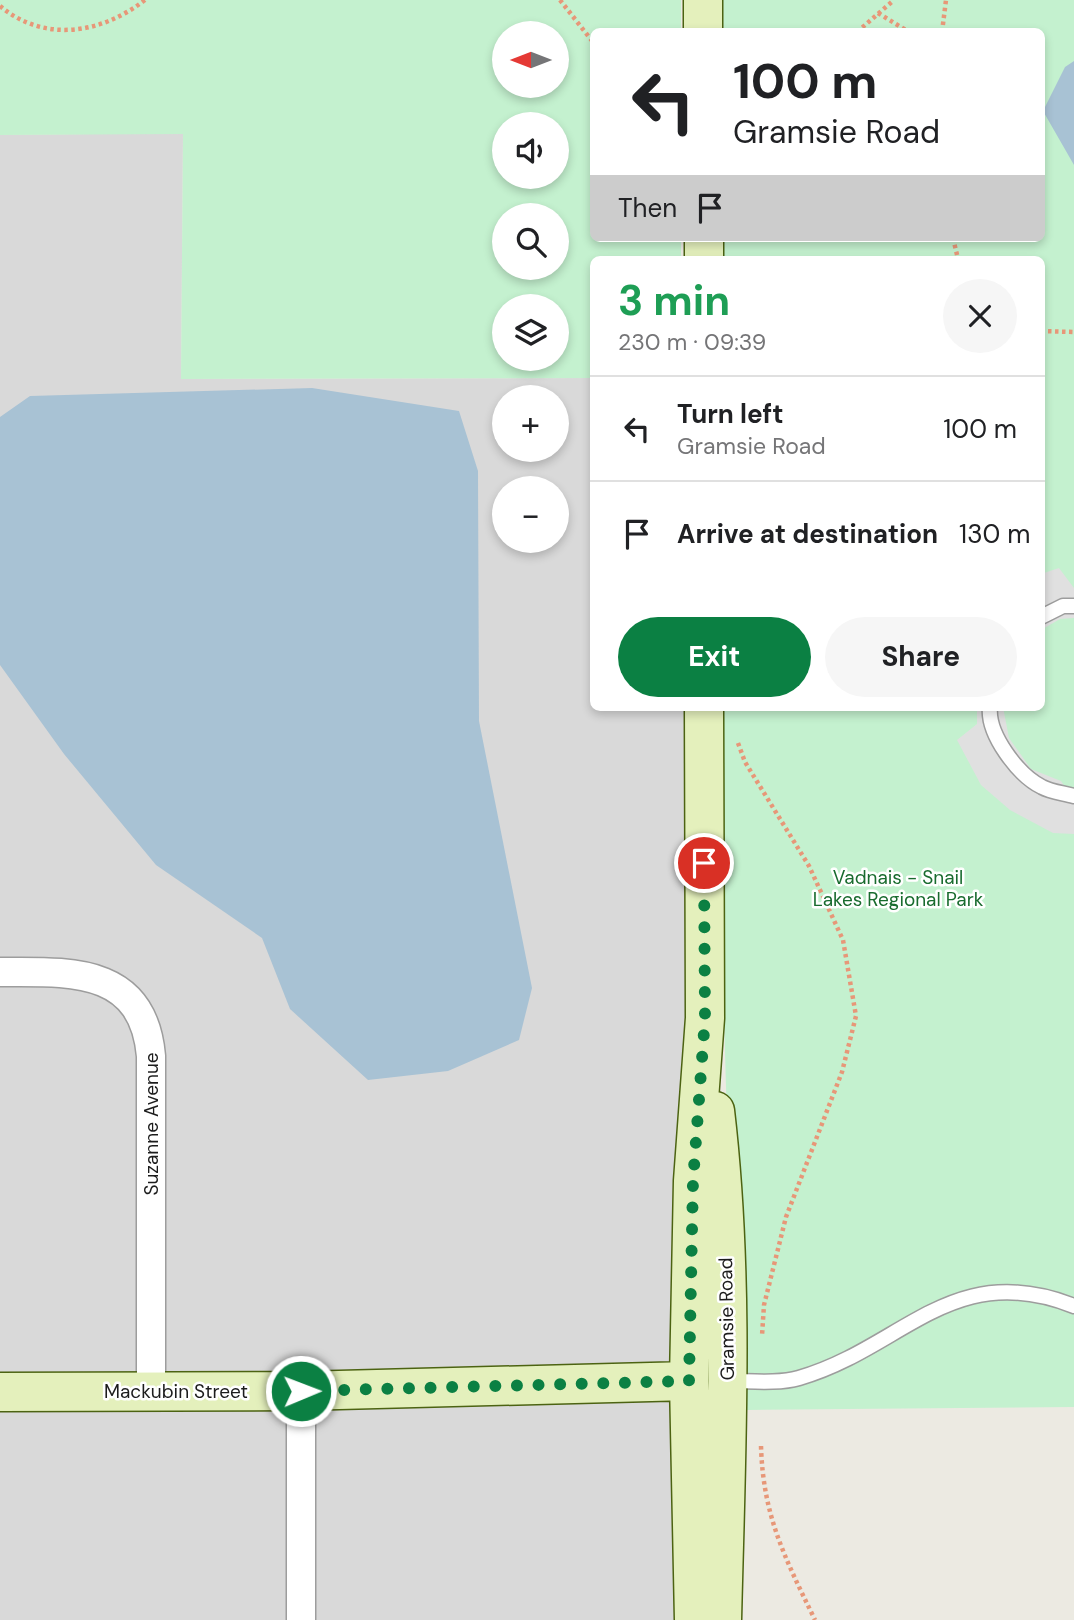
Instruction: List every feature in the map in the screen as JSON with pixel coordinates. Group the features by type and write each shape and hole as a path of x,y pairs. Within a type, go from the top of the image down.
{"street":[{"path":"703,0 703,28"},
{"name":"Gramsie Road","path":"704,711 705,1018 693,1181 718,1381 722,1620"},
{"name":"Suzanne Avenue","path":"0,972 90,975 111,984 130,1000 143,1019 151,1056 151,1391"},
{"name":"Gramsie Road","path":"694,1620 718,1381"},
{"name":"Mackubin Street","path":"0,1392 301,1391 718,1381"},
{"path":"301,1391 301,1620"}],"lane":[{"path":"1045,615 1063,606 1074,606"},
{"path":"990,711 989,717 1007,757 1041,787 1074,796"},
{"path":"718,1381 796,1379 831,1366 943,1304 988,1292 1045,1295 1074,1306"}],"path":[{"path":"0,6 27,22 51,31 74,32 118,17 145,0"},
{"path":"560,0 590,38"},
{"path":"861,28 894,0"},
{"path":"942,28 946,0"},
{"path":"878,13 902,28"},
{"path":"1045,331 1074,332"},
{"path":"718,1381 764,1305 786,1217 842,1072 856,1016 843,940 809,866 745,762 736,738"},
{"path":"761,1432 762,1484 776,1540 815,1620"}],"shaded area":[{"path":"183,133 181,379 590,378 590,711 689,711 712,1620 0,1620 0,135"},
{"path":"1059,568 1074,588 1074,618 1060,619 1045,628 1045,573"},
{"path":"977,711 1004,711 1009,738 1031,769 1061,781 1074,800 1074,834 1053,833 1010,810 981,785 957,740 977,724"}],"green space":[{"path":"0,0 681,0 681,28 590,28 590,242 681,242 681,256 590,256 590,378 181,379 183,134 0,135"},
{"name":"Vadnais - Snail Lakes Regional Park","path":"720,0 1074,0 1074,1407 747,1410 741,1414 725,1061 720,711 1045,711 1045,256 720,256 720,242 1045,242 1045,28 720,28"}],"water":[{"path":"1074,61 1074,165 1045,114 1045,107 1065,67"},
{"path":"312,388 459,411 478,471 479,721 532,988 519,1040 448,1071 368,1080 290,1009 262,938 156,865 64,754 0,665 0,417 30,396"}],"route":[{"path":"301,1391 689,1381 693,1181 705,1018 704,863"}]}
